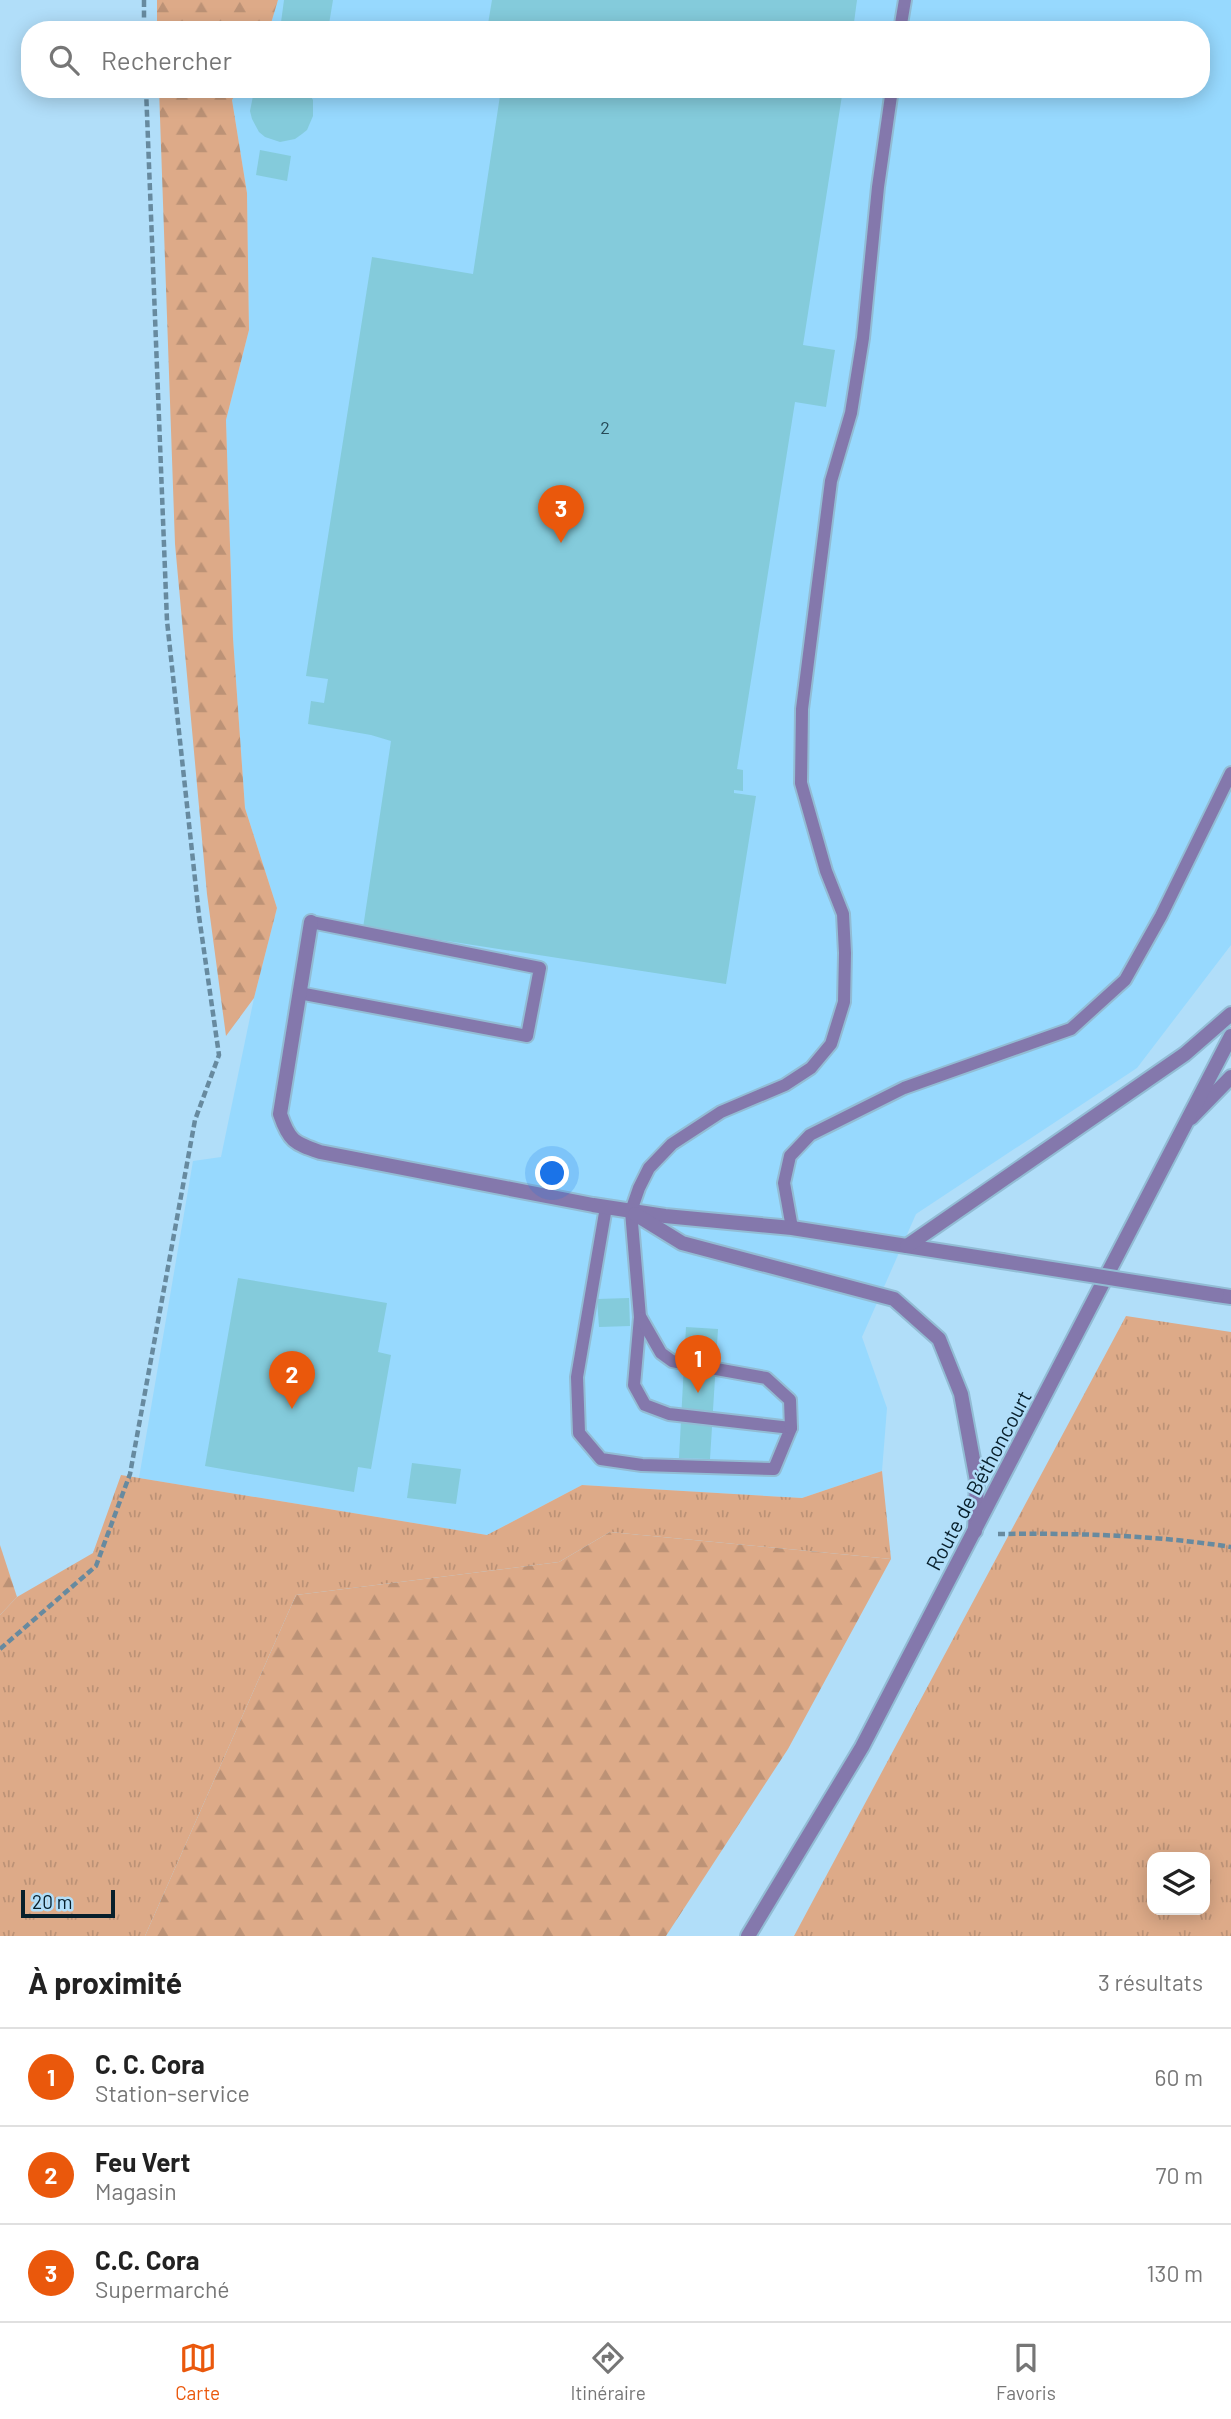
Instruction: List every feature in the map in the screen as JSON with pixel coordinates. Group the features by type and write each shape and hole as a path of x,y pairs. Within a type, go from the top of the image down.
{"street":[{"path":"311,922 280,1114 285,1129 297,1144 320,1152 606,1207 792,1228 1224,1296"},
{"path":"906,1246 1185,1054 1231,1014"},
{"name":"Route de Béthoncourt","path":"748,1936 862,1747 1231,1036"},
{"path":"1190,1119 1231,1077"},
{"path":"631,1211 682,1243 894,1299 939,1339 961,1394 977,1481 975,1531"}],"lane":[{"path":"902,21 905,0"},
{"path":"791,1428 669,1414 645,1405 634,1385 640,1317 631,1211 649,1168 672,1144 720,1112 785,1085 811,1068 831,1044 844,1002 843,914 826,871 801,783 802,709 831,481 851,413 863,338 891,98"},
{"path":"792,1228 784,1183 790,1156 810,1135 904,1088 1071,1029 1125,980 1161,916 1231,773"},
{"path":"299,993 527,1036 540,968 311,922"},
{"path":"606,1207 577,1377 579,1433 601,1459 642,1465 775,1469 791,1428 790,1400 766,1378 672,1362 661,1353 640,1317"}],"path":[{"path":"144,0 144,21"},
{"path":"0,1649 96,1566 132,1461 195,1120 219,1055 199,916 167,621 146,98"},
{"path":"998,1534 1114,1535 1231,1547"}],"shaded area":[{"path":"278,0 1231,0 1231,945 1137,1068 916,1214 862,1337 887,1408 882,1471 802,1498 582,1485 487,1535 139,1478 193,1161 221,1157 254,998 277,908 245,808 233,638 226,420 249,330 247,193 232,100 1210,98 1210,21 272,21"}],"green space":[{"path":"157,0 278,0 272,21 157,21"},
{"path":"159,98 233,98 247,193 249,330 226,420 233,638 245,808 277,908 254,998 226,1036 207,894 175,544"},
{"path":"1126,1316 1231,1332 1231,1936 794,1936"},
{"path":"882,1471 891,1559 610,1532 559,1562 296,1595 145,1936 0,1936 0,1615 17,1597 93,1553 121,1475 487,1535 582,1485 802,1498"},
{"path":"610,1532 891,1559 788,1749 666,1936 145,1936 296,1595 559,1562"},
{"path":"0,1545 17,1597 0,1615"}],"building":[{"path":"284,0 333,0 330,21 281,21"},
{"path":"492,0 857,0 854,21 488,21"},
{"path":"253,98 313,100 313,116 307,130 295,139 280,142 259,132 250,111"},
{"path":"500,98 842,98 803,345 835,350 826,407 795,402 737,769 743,770 743,791 734,790 734,793 756,796 726,984 363,928 391,741 308,724 311,701 324,703 328,679 306,676 372,257 473,274"},
{"path":"260,150 291,156 287,181 256,175"},
{"path":"238,1278 387,1303 378,1352 391,1355 371,1469 358,1467 354,1492 205,1466"},
{"path":"629,1298 630,1326 599,1327 597,1299"},
{"path":"686,1327 718,1329 710,1459 679,1458"},
{"path":"412,1463 461,1469 456,1504 407,1498"}],"place":[{"name":"C.C. Cora","path":"561,543"},
{"name":"C. C. Cora","path":"698,1393"},
{"name":"Feu Vert","path":"292,1409"}]}
